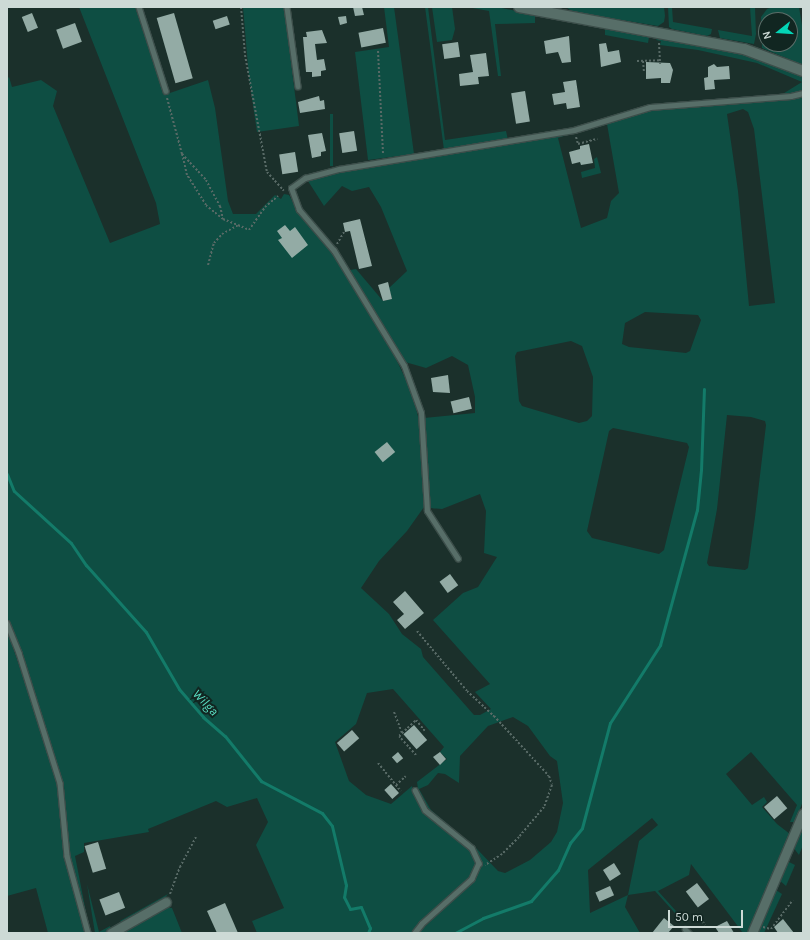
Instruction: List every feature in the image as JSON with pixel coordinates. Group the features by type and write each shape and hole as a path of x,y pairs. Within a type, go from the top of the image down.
{"street":[{"path":"519,7 744,49 803,72"},
{"path":"752,933 803,813"},
{"path":"111,933 168,899"}],"lane":[{"path":"139,7 166,91"},
{"path":"287,7 298,86"},
{"path":"458,559 427,511 422,423 416,396 404,366 334,251 299,210 290,188 305,178 319,174 574,130 650,107 792,96 803,93"},
{"path":"7,623 19,653 60,783 67,856 88,933"},
{"path":"415,790 425,810 472,848 478,863 478,871 472,879 422,924 415,933"}],"path":[{"path":"241,7 245,54 267,172 284,191"},
{"path":"658,44 660,64"},
{"path":"378,51 383,162"},
{"path":"637,61 660,60"},
{"path":"643,61 644,73"},
{"path":"166,91 187,175 202,199 223,219 249,230 265,207 278,196"},
{"path":"576,133 578,144 597,139"},
{"path":"182,154 206,180 220,206 223,219"},
{"path":"208,265 214,243 238,225"},
{"path":"335,247 344,232"},
{"path":"417,631 467,690 494,716 549,776 552,785 544,807 519,837 491,862 486,865 478,863"},
{"path":"394,712 402,733"},
{"path":"416,755 399,736 416,720 425,731"},
{"path":"378,763 401,791"},
{"path":"396,785 406,776"},
{"path":"168,899 180,867 196,837"},
{"path":"766,929 771,929 793,900"},
{"path":"698,915 705,925"}],"green space":[{"path":"79,7 135,7 164,95 208,80 215,108 228,201 233,214 256,214 275,195 281,199 284,194 289,195 297,210 332,252 389,344 413,395 419,421 424,507 407,531 379,561 361,588 389,614 402,634 421,649 423,657 474,715 480,715 491,709 475,692 490,684 433,620 463,593 478,587 497,557 484,553 486,511 480,494 442,509 430,508 424,418 475,413 475,397 468,365 452,356 426,368 405,362 350,270 356,269 383,301 392,299 389,288 407,271 381,207 369,187 352,191 342,186 324,206 308,181 341,172 523,142 590,127 558,138 581,228 607,218 611,201 619,193 607,124 598,127 598,124 653,109 803,96 803,801 795,822 790,822 797,805 751,752 726,774 752,805 764,797 767,802 762,807 777,824 790,834 749,933 743,933 691,864 689,875 658,891 685,921 683,922 655,891 628,895 625,907 640,933 418,933 475,880 481,866 476,850 428,810 419,796 417,782 447,759 440,752 444,747 393,689 367,693 356,724 335,742 349,781 366,795 391,804 412,786 415,798 424,812 471,850 476,864 470,878 421,921 413,933 257,933 252,921 284,908 256,845 268,822 257,798 227,807 216,801 148,829 149,832 84,843 84,852 75,856 88,922 69,853 64,788 30,679 7,618 7,79 9,77 12,87 41,80 57,91 53,106 110,243 160,224 156,203","holes":["743,109 748,112 754,129 775,303 749,306 738,191 727,114","645,312 698,315 701,320 690,351 686,353 629,347 622,344 625,323","571,341 582,346 593,377 592,416 587,421 579,423 522,406 519,401 515,356 517,352","727,415 751,417 765,421 766,425 748,568 745,570 709,566 707,563 717,509","613,428 687,443 689,447 664,550 659,554 592,538 587,531 609,431","513,717 528,726 550,756 557,761 563,803 557,832 551,842 530,860 505,873 498,871 477,849 431,810 419,789 428,785 438,773 445,774 459,783 460,756 488,726","652,818 658,825 639,841 628,895 590,913 588,870"]},
{"path":"243,7 284,7 299,126 257,132 249,78"},
{"path":"384,7 394,7 414,154 368,160 355,52 389,47"},
{"path":"425,7 428,7 445,140 506,131 508,140 444,150"},
{"path":"432,7 452,7 455,29 452,40 437,42"},
{"path":"467,7 497,7 535,15 535,23 495,24 501,76 498,76 489,11"},
{"path":"566,7 664,7 665,16 664,22 658,26 573,12"},
{"path":"668,7 672,7 673,22 712,29 711,34 707,36 672,29 669,27"},
{"path":"750,7 755,7 756,34 754,44 720,38 718,30 752,36"},
{"path":"773,7 799,7 803,31 803,65 772,52 798,52 798,12 765,12 767,9"},
{"path":"609,27 646,34 649,37 648,43 605,35 605,29"},
{"path":"659,36 745,53 792,71 803,77 803,91 781,95 802,82 757,63 698,50 660,45 661,41 656,40"},
{"path":"330,114 333,114 333,166 330,166"},
{"path":"597,157 601,173 582,178 581,172 595,168 594,159"},
{"path":"7,630 53,765 60,793 65,854 85,933 48,933 36,888 7,896"},
{"path":"803,822 803,845 799,855 793,847"},
{"path":"787,861 795,865 786,886 779,880"},
{"path":"87,884 99,932 110,926 111,930 105,933 95,933"},
{"path":"776,890 782,894 764,933 758,933"},
{"path":"168,894 164,899 122,923 120,921"},
{"path":"163,907 172,908 182,933 117,933"}],"building":[{"path":"353,7 362,7 364,15 355,16"},
{"path":"32,13 38,28 28,32 22,17"},
{"path":"174,13 193,78 175,83 157,18"},
{"path":"227,16 230,25 216,29 213,21"},
{"path":"346,16 347,23 340,25 338,17"},
{"path":"75,23 82,42 63,49 56,30"},
{"path":"383,28 386,43 361,47 358,33"},
{"path":"322,30 327,43 315,44 317,60 324,59 326,70 321,71 321,76 312,77 312,72 306,72 303,37 307,37 306,32"},
{"path":"569,36 571,62 562,63 558,52 546,54 544,41"},
{"path":"458,42 460,57 444,59 442,44"},
{"path":"606,43 608,52 619,50 621,62 601,67 599,44"},
{"path":"486,53 489,76 478,77 479,84 460,86 459,74 473,72 470,55"},
{"path":"646,62 670,63 673,70 670,83 661,83 661,78 646,79"},
{"path":"714,64 717,67 729,66 730,79 714,80 715,89 705,90 704,78 708,77 708,67"},
{"path":"576,80 580,107 567,109 566,103 554,105 552,94 565,92 563,82"},
{"path":"525,91 530,122 516,124 511,93"},
{"path":"319,96 320,101 324,100 325,109 300,113 298,102"},
{"path":"354,131 357,151 342,153 339,133"},
{"path":"322,133 326,151 321,152 321,156 312,158 308,135"},
{"path":"589,144 593,163 581,165 580,162 572,164 569,152 580,149 580,146"},
{"path":"295,152 298,172 282,174 279,155"},
{"path":"360,219 372,266 359,269 350,231 345,232 343,223"},
{"path":"285,225 290,231 295,227 308,245 292,258 278,240 282,238 277,231"},
{"path":"388,282 392,299 383,301 378,285"},
{"path":"448,375 450,393 433,392 431,378"},
{"path":"469,397 472,409 453,413 451,402"},
{"path":"387,442 395,452 383,462 375,452"},
{"path":"450,574 458,585 448,593 439,582"},
{"path":"405,591 424,613 405,629 397,620 404,614 393,602"},
{"path":"414,725 427,740 417,749 403,734"},
{"path":"352,730 359,738 344,751 337,743"},
{"path":"398,752 403,758 397,763 392,757"},
{"path":"440,752 446,759 440,765 433,757"},
{"path":"391,784 399,793 392,799 384,790"},
{"path":"777,796 787,808 774,819 764,807"},
{"path":"98,842 106,869 93,873 85,846"},
{"path":"614,863 621,874 610,881 603,870"},
{"path":"697,883 709,899 698,907 686,891"},
{"path":"610,886 614,895 599,902 595,893"},
{"path":"119,892 125,908 105,915 99,900"},
{"path":"225,903 238,933 217,933 207,911"},
{"path":"664,918 674,926 668,933 652,933"},
{"path":"783,919 794,933 778,933 774,927"},
{"path":"727,921 734,933 719,933 715,927"}],"waterway":[{"path":"455,933 483,918 531,901 558,870 570,843 582,828 610,723 660,645 697,510 701,470 704,389"},
{"name":"Wilga","path":"7,474 14,491 71,543 86,565 146,632 179,689 203,717 225,736 261,781 322,813 332,826 346,885 344,897 350,909 361,907 370,928 368,933"}]}
